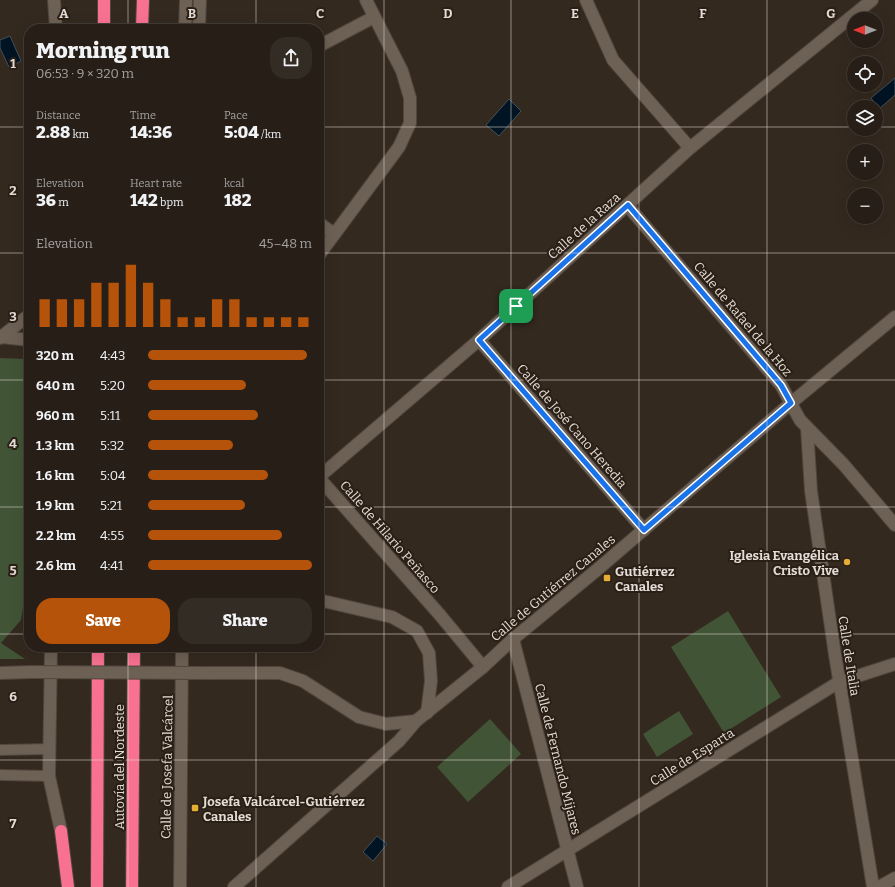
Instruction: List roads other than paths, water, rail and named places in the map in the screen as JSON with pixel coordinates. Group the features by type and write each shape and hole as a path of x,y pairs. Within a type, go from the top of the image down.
{"highway":[{"path":"104,0 104,24"},
{"path":"142,24 143,0"},
{"name":"Autovía del Nordeste","path":"97,887 98,652"},
{"name":"Autovía del Nordeste","path":"132,887 134,652"},
{"path":"61,831 68,887"}],"street":[{"path":"54,0 56,24"},
{"path":"185,24 186,0"},
{"path":"199,24 200,0"},
{"path":"324,248 399,147 410,123 410,98 402,71 366,0"},
{"path":"586,0 613,60 690,148"},
{"name":"Calle de la Raza","path":"324,473 479,340 690,148 872,0"},
{"path":"324,43 374,17"},
{"name":"Calle de Rafael de la Hoz","path":"628,205 781,385 800,420 844,465 895,525"},
{"path":"324,226 334,234"},
{"name":"Calle de Gutiérrez Canales","path":"234,887 399,741 416,721 483,667 513,639 644,530 791,403 895,317"},
{"path":"1,338 24,319"},
{"path":"1,338 24,340"},
{"name":"Calle de José Cano Heredia","path":"479,340 644,530"},
{"name":"Calle de Italia","path":"807,428 811,491 839,682 873,887"},
{"name":"Calle de Hilario Peñasco","path":"324,483 440,615 483,667"},
{"path":"324,601 392,617 417,631 429,653 431,681 427,713"},
{"name":"Calle de Fernando Mijares","path":"513,639 577,887"},
{"path":"51,652 49,776 61,831"},
{"name":"Calle de Josefa Valcárcel","path":"180,887 182,652"},
{"name":"Calle de Esparta","path":"508,887 839,682 895,664"},
{"path":"0,673 280,674 303,681 359,717 386,724 416,721"},
{"path":"879,887 895,878"}],"lane":[{"path":"0,750 50,749"},
{"path":"0,775 49,776"}],"water":[{"path":"10,36 21,61 9,67 0,48 0,40"},
{"path":"895,78 895,95 883,106 883,100 872,100 871,98 878,92 883,92 883,88"},
{"path":"509,99 521,111 499,136 486,125"},
{"path":"377,836 387,844 373,861 363,852"}],"place":[{"name":"Iglesia Evangélica Cristo Vive","path":"847,562"},
{"name":"Gutiérrez Canales","path":"607,578"},
{"name":"Josefa Valcárcel-Gutiérrez Canales","path":"195,808"}]}
